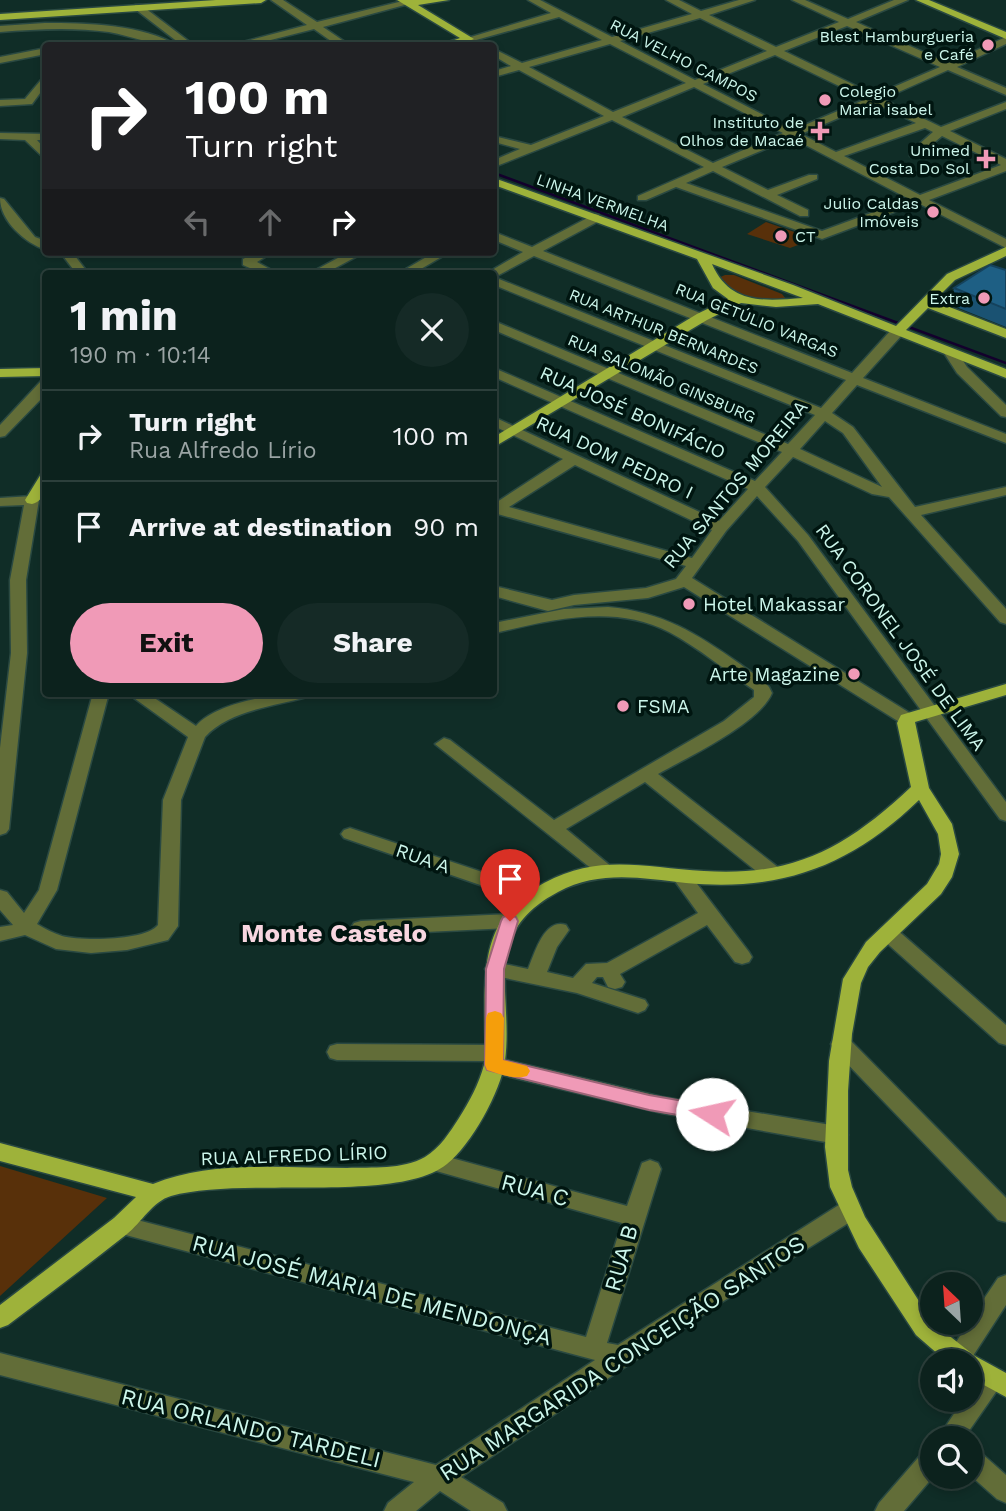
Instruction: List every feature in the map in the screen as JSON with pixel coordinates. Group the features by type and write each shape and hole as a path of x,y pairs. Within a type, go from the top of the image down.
{"main road":[{"path":"0,17 261,0"},
{"path":"404,2 444,0"},
{"path":"921,0 1006,38"},
{"path":"404,2 469,38"},
{"path":"456,42 469,38"},
{"name":"LINHA VERMELHA","path":"497,182 902,328 951,353 1006,374"},
{"path":"902,328 943,283 960,271 1006,251"},
{"path":"497,441 731,300 715,282 702,256"},
{"path":"711,275 723,270 740,270"},
{"path":"775,303 792,296 789,288"},
{"name":"LINHA VERMELHA","path":"731,300 775,303 821,300"},
{"path":"925,302 1006,334"},
{"path":"0,373 42,372"},
{"path":"948,1349 924,1328 850,1210 840,1185 837,1135 841,1044 847,1002 855,972 865,956 939,882 948,867 950,841 920,788 905,723 907,719 929,710 1006,689"},
{"path":"437,1163 451,1148 476,1108 494,1059 495,969 510,921 522,907 563,880 604,868 643,870 681,877 730,878 772,873 841,852 887,820 920,788"},
{"path":"0,1153 154,1193"},
{"name":"RUA ALFREDO LÍRIO","path":"0,1318 122,1225 154,1193 195,1181 224,1178 383,1176 406,1173 437,1163"},
{"path":"983,1373 999,1383"}],"street":[{"path":"276,0 340,42"},
{"name":"RUA VELHO CAMPOS","path":"533,0 1006,244"},
{"path":"671,0 1006,165"},
{"path":"497,73 750,0"},
{"path":"797,0 1006,92"},
{"path":"497,163 903,0"},
{"path":"248,42 404,2"},
{"path":"138,7 185,42"},
{"path":"469,38 560,14"},
{"path":"0,29 53,25 97,26 136,33 162,42"},
{"path":"294,42 301,29"},
{"path":"267,42 277,34"},
{"path":"469,38 476,42"},
{"path":"642,198 790,132 949,67 1006,38"},
{"path":"0,60 42,52"},
{"path":"497,54 766,195 785,208 803,213 836,230"},
{"path":"0,103 28,102 42,83"},
{"path":"914,154 941,131 1006,105"},
{"path":"837,155 926,124"},
{"path":"0,135 42,137"},
{"path":"29,138 42,153"},
{"path":"497,140 532,149"},
{"path":"675,183 822,235 1006,165"},
{"path":"766,195 813,177"},
{"path":"0,202 32,240 42,245"},
{"path":"774,218 785,208"},
{"path":"497,271 595,218"},
{"name":"RUA GETÚLIO VARGAS","path":"497,237 1006,439"},
{"path":"69,256 80,270"},
{"path":"258,256 248,260 248,263 264,270"},
{"path":"322,270 351,256"},
{"path":"411,270 437,256"},
{"name":"RUA ARTHUR BERNARDES","path":"497,282 652,347 822,413 848,430 894,493 1006,619"},
{"name":"RUA SALOMÃO GINSBURG","path":"497,326 792,451 877,491 894,493"},
{"name":"RUA SANTOS MOREIRA","path":"497,628 552,605 574,600 655,592 674,587 684,580 721,528 792,451 822,413 902,328"},
{"path":"951,353 962,370 1006,413"},
{"path":"962,370 971,364 979,364"},
{"name":"RUA JOSÉ BONIFÁCIO","path":"497,377 561,401 758,488"},
{"path":"0,433 42,389"},
{"name":"RUA DOM PEDRO I","path":"497,422 721,528"},
{"path":"988,432 1006,432"},
{"path":"497,508 575,458"},
{"name":"RUA CORONEL JOSÉ DE LIMA","path":"758,488 811,548 1006,816"},
{"path":"913,512 1006,491"},
{"path":"0,502 39,499 18,580 19,653 0,830"},
{"path":"497,510 694,563"},
{"path":"684,580 907,719"},
{"path":"497,592 552,605"},
{"path":"497,628 583,612 625,613 673,628 761,687 764,694 753,708 730,725 553,828"},
{"path":"0,934 15,932 26,926 48,890 100,697"},
{"path":"141,697 197,735"},
{"path":"0,897 26,926 46,939 78,946 122,943 161,935 168,926 172,800 197,735 205,725 219,717 286,697"},
{"path":"444,744 604,868"},
{"path":"645,773 772,873"},
{"name":"RUA A","path":"350,834 535,897"},
{"path":"681,877 742,957"},
{"path":"577,986 593,969 609,971 709,916"},
{"path":"361,928 510,921"},
{"path":"535,977 548,943 559,930"},
{"path":"888,933 1006,1037"},
{"path":"495,969 577,986 630,1001 609,971"},
{"path":"841,1044 1006,1213"},
{"path":"337,1052 494,1059 662,1105 837,1135"},
{"name":"RUA C","path":"437,1163 633,1217"},
{"name":"RUA B","path":"594,1348 650,1169"},
{"name":"RUA MARGARIDA CONCEIÇÃO SANTOS","path":"397,1511 439,1476 850,1210"},
{"name":"RUA JOSÉ MARIA DE MENDONÇA","path":"122,1225 622,1357"},
{"path":"971,1349 1006,1285"},
{"name":"RUA ORLANDO TARDELI","path":"0,1364 439,1476 494,1511"},
{"path":"961,1426 999,1383"},
{"path":"983,1471 1006,1491"},
{"path":"888,1511 920,1474"}],"shaded area":[{"name":"CT","path":"766,222 814,239 790,248 747,234"},
{"path":"734,275 782,294 786,299 781,302 739,298 716,279"},
{"path":"0,1166 107,1198 0,1296"}],"building":[{"path":"990,265 1006,270 1006,309 954,288"}],"waterway":[{"path":"497,174 1006,363"}],"slow traffic":[{"path":"495,1018 494,1065 521,1071"}],"place":[{"name":"Blest Hamburgueria e Café","path":"988,45"},
{"name":"Colegio Maria isabel","path":"825,100"},
{"name":"Instituto de Olhos de Macaé","path":"820,131"},
{"name":"Unimed Costa Do Sol","path":"986,159"},
{"name":"Julio Caldas Imóveis","path":"933,212"},
{"name":"CT","path":"781,236"},
{"name":"Extra","path":"984,298"},
{"name":"Hotel Makassar","path":"689,604"},
{"name":"Arte Magazine","path":"854,674"},
{"name":"FSMA","path":"623,706"}],"district":[{"name":"Monte Castelo","path":"334,933"}],"route":[{"path":"510,921 498,951 495,969 494,1065 649,1102 712,1114"}]}
